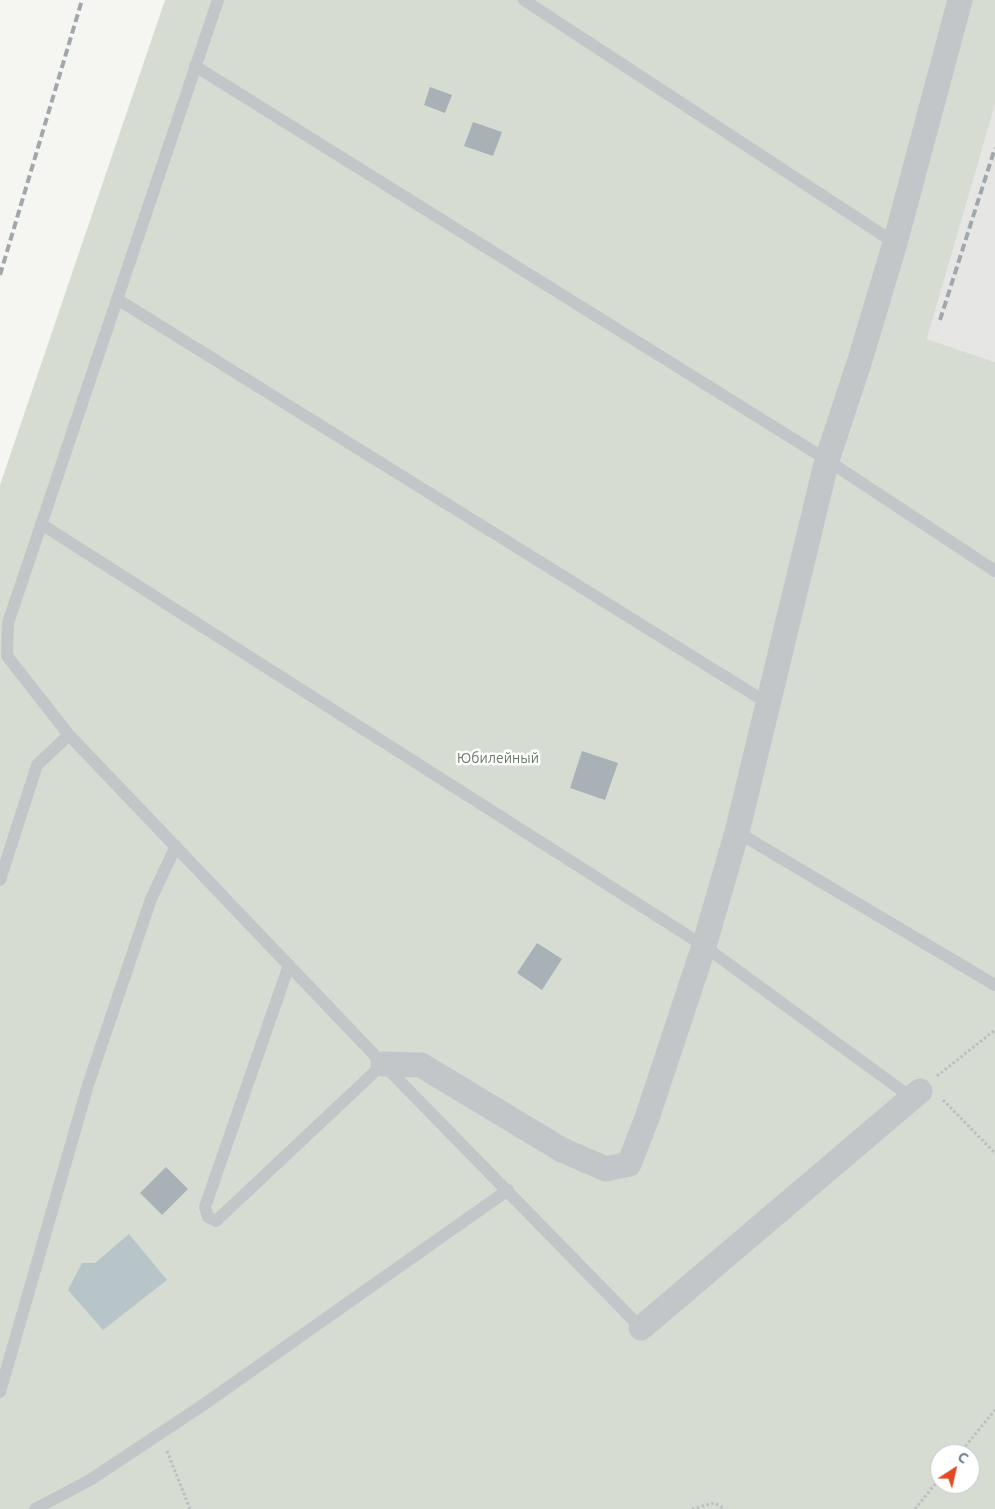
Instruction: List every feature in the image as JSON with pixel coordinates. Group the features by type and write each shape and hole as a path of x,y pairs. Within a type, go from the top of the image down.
{"street":[{"path":"383,1064 422,1065 562,1150 606,1169 628,1164 647,1118 704,946 737,832 827,460 860,360 895,243 960,0"},
{"path":"641,1328 920,1091"}],"lane":[{"path":"218,0 8,624 7,656 69,735 383,1064 641,1328"},
{"path":"524,0 895,243"},
{"path":"195,66 827,460 995,571"},
{"path":"117,299 769,704"},
{"path":"42,524 704,946 920,1091"},
{"path":"0,880 37,765 69,735"},
{"path":"737,832 995,986"},
{"path":"0,1392 88,1085 151,899 176,846"},
{"path":"289,965 205,1207 208,1217 216,1221 383,1064"},
{"path":"34,1509 90,1480 160,1434 508,1190"}],"path":[{"path":"995,1030 920,1091 995,1153"},
{"path":"967,1444 995,1410"},
{"path":"160,1434 190,1509"},
{"path":"915,1509 930,1490"},
{"path":"692,1509 714,1503 725,1509"}],"shaded area":[{"path":"995,105 995,362 927,339"},
{"path":"129,1234 167,1280 103,1330 68,1290 82,1263 95,1263"}],"green space":[{"name":"Юбилейный","path":"165,0 995,0 995,105 927,339 995,362 995,1509 0,1509 0,485"}],"building":[{"path":"430,87 452,95 445,113 424,105"},
{"path":"473,122 502,132 493,156 464,146"},
{"path":"582,751 618,763 605,800 570,788"},
{"path":"537,943 562,959 542,990 517,973"},
{"path":"166,1167 188,1189 162,1215 140,1193"}],"railway":[{"path":"0,275 82,0"},
{"path":"940,320 995,148"}]}
